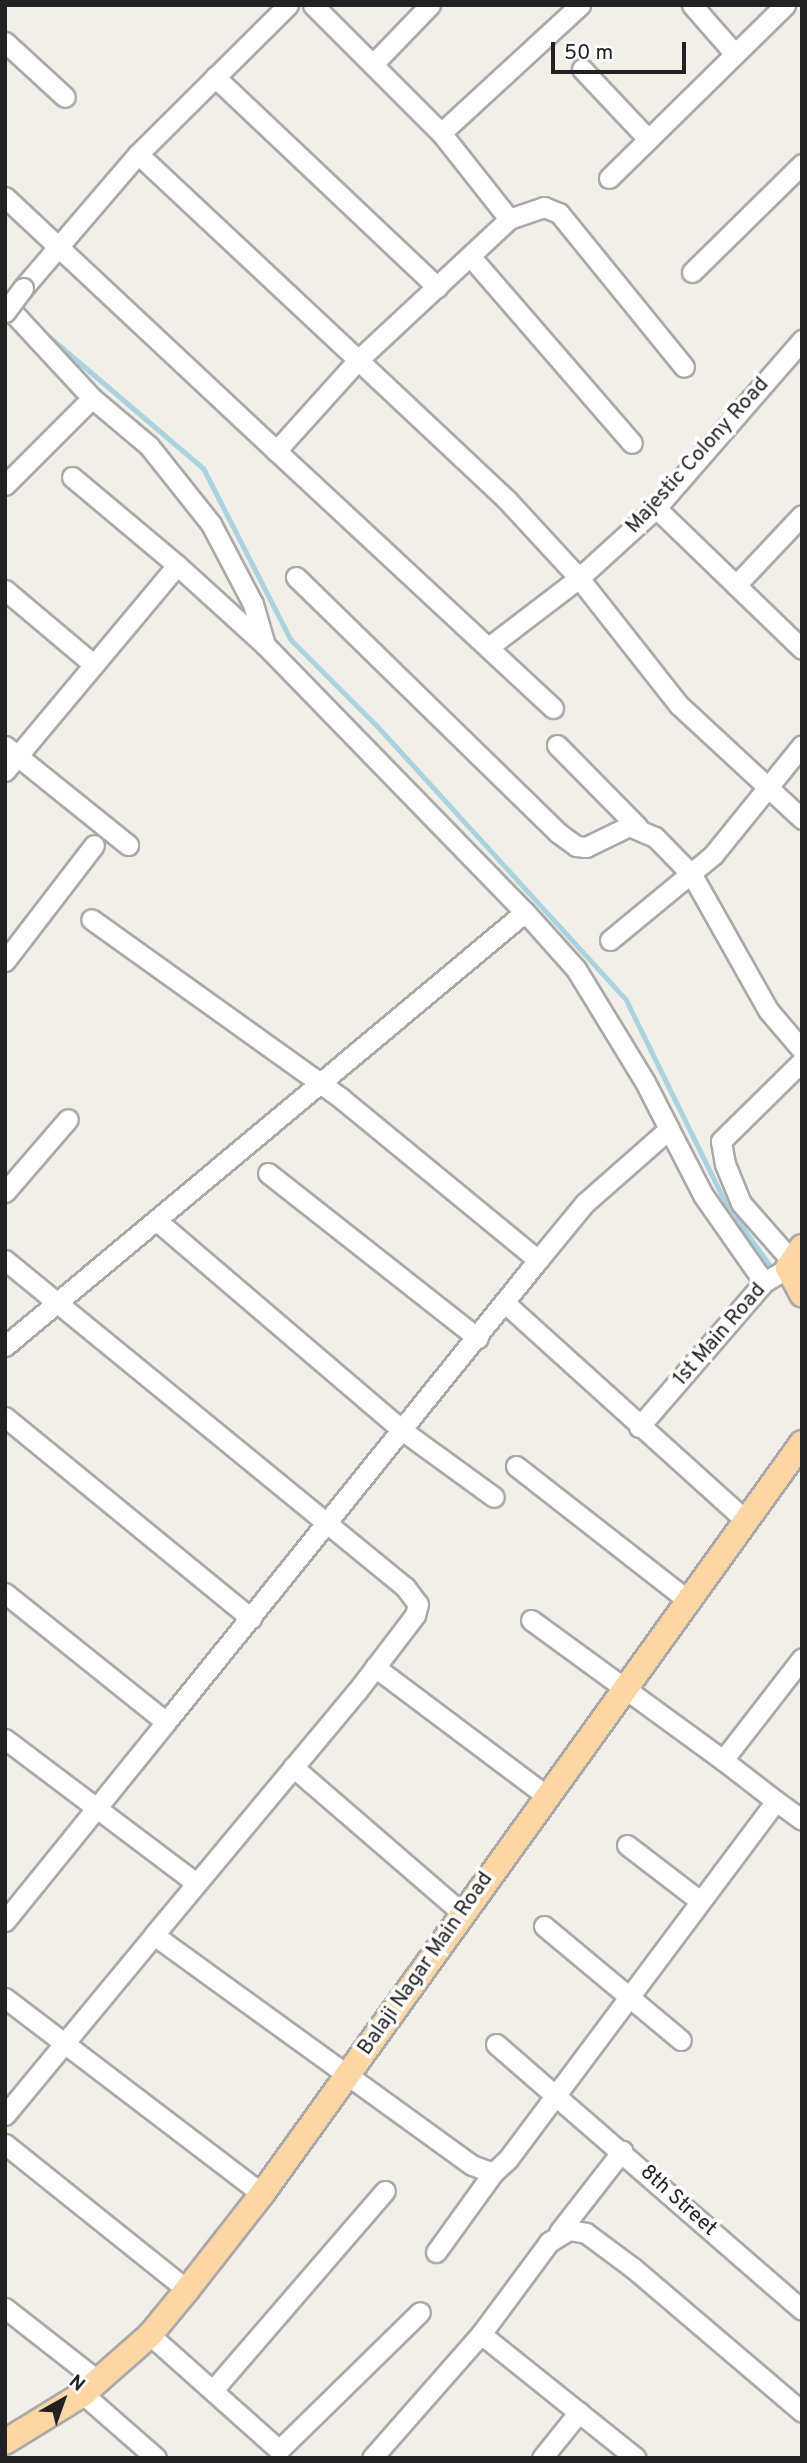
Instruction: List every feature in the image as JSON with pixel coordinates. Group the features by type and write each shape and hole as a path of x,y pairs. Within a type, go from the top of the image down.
{"main road":[{"path":"783,1268 802,1294"},
{"name":"Balaji Nagar Main Road","path":"5,2442 90,2387 150,2335 187,2290 262,2194 689,1601 744,1519 802,1443"}],"street":[{"path":"5,312 58,245 138,154 288,5"},
{"path":"313,5 441,133 509,219"},
{"path":"441,133 580,5"},
{"path":"692,5 734,53"},
{"path":"609,177 785,5"},
{"path":"373,64 417,9"},
{"path":"5,42 65,97"},
{"path":"582,69 648,139"},
{"path":"215,78 437,288"},
{"path":"138,154 507,500 579,578 680,705 802,819"},
{"path":"692,272 802,164"},
{"path":"5,197 276,452 490,646 553,708"},
{"path":"276,452 358,360 509,219 544,207 559,213 684,367"},
{"path":"470,256 632,443"},
{"path":"5,304 92,398 149,446 211,524 253,604 265,645"},
{"name":"Majestic Colony Road","path":"490,646 579,578 656,508 802,340"},
{"path":"5,485 92,398"},
{"path":"72,477 177,565 265,645 525,912 576,969 669,1129 703,1195 783,1268"},
{"path":"656,508 802,649"},
{"path":"736,585 802,515"},
{"path":"128,845 9,758 94,665 177,565"},
{"path":"296,577 557,832 576,846 586,847 620,828 638,827"},
{"path":"5,590 94,665"},
{"path":"557,745 638,827 655,837 692,875 768,1010 802,1050"},
{"path":"610,940 692,875 768,789 802,745"},
{"path":"5,961 94,845"},
{"path":"5,1346 317,1082 525,912"},
{"path":"91,919 317,1082 538,1260"},
{"path":"783,1268 741,1203 725,1164 721,1141 802,1061"},
{"path":"5,1192 68,1119"},
{"path":"5,1921 584,1204 669,1129"},
{"path":"268,1173 478,1338"},
{"path":"156,1220 403,1431 494,1497"},
{"path":"5,1260 58,1299 328,1523 412,1593 418,1604 415,1615 375,1667 5,2115"},
{"name":"1st Main Road","path":"639,1427 783,1268"},
{"path":"505,1303 639,1427 744,1519"},
{"path":"5,1416 251,1618"},
{"path":"516,1466 689,1601"},
{"path":"5,1593 166,1722"},
{"path":"531,1620 802,1821"},
{"path":"723,1760 801,1661"},
{"path":"375,1667 547,1796"},
{"path":"5,1739 195,1882"},
{"path":"293,1767 462,1913"},
{"path":"436,2252 776,1801"},
{"path":"627,1845 700,1901"},
{"path":"544,1926 629,1993 681,2040"},
{"path":"154,1935 472,2165 493,2173"},
{"path":"5,1998 262,2194"},
{"name":"8th Street","path":"496,2044 555,2091 802,2310"},
{"path":"5,2144 187,2290"},
{"path":"372,2458 481,2334 622,2151"},
{"path":"213,2390 385,2191"},
{"path":"559,2232 586,2232 802,2412"},
{"path":"5,2308 90,2387 156,2458"},
{"path":"150,2335 279,2450 420,2312"},
{"path":"481,2334 636,2458"},
{"path":"542,2458 579,2412"}],"waterway":[{"path":"40,329 203,468 290,639 377,726 626,1000 727,1206 773,1270"}]}
